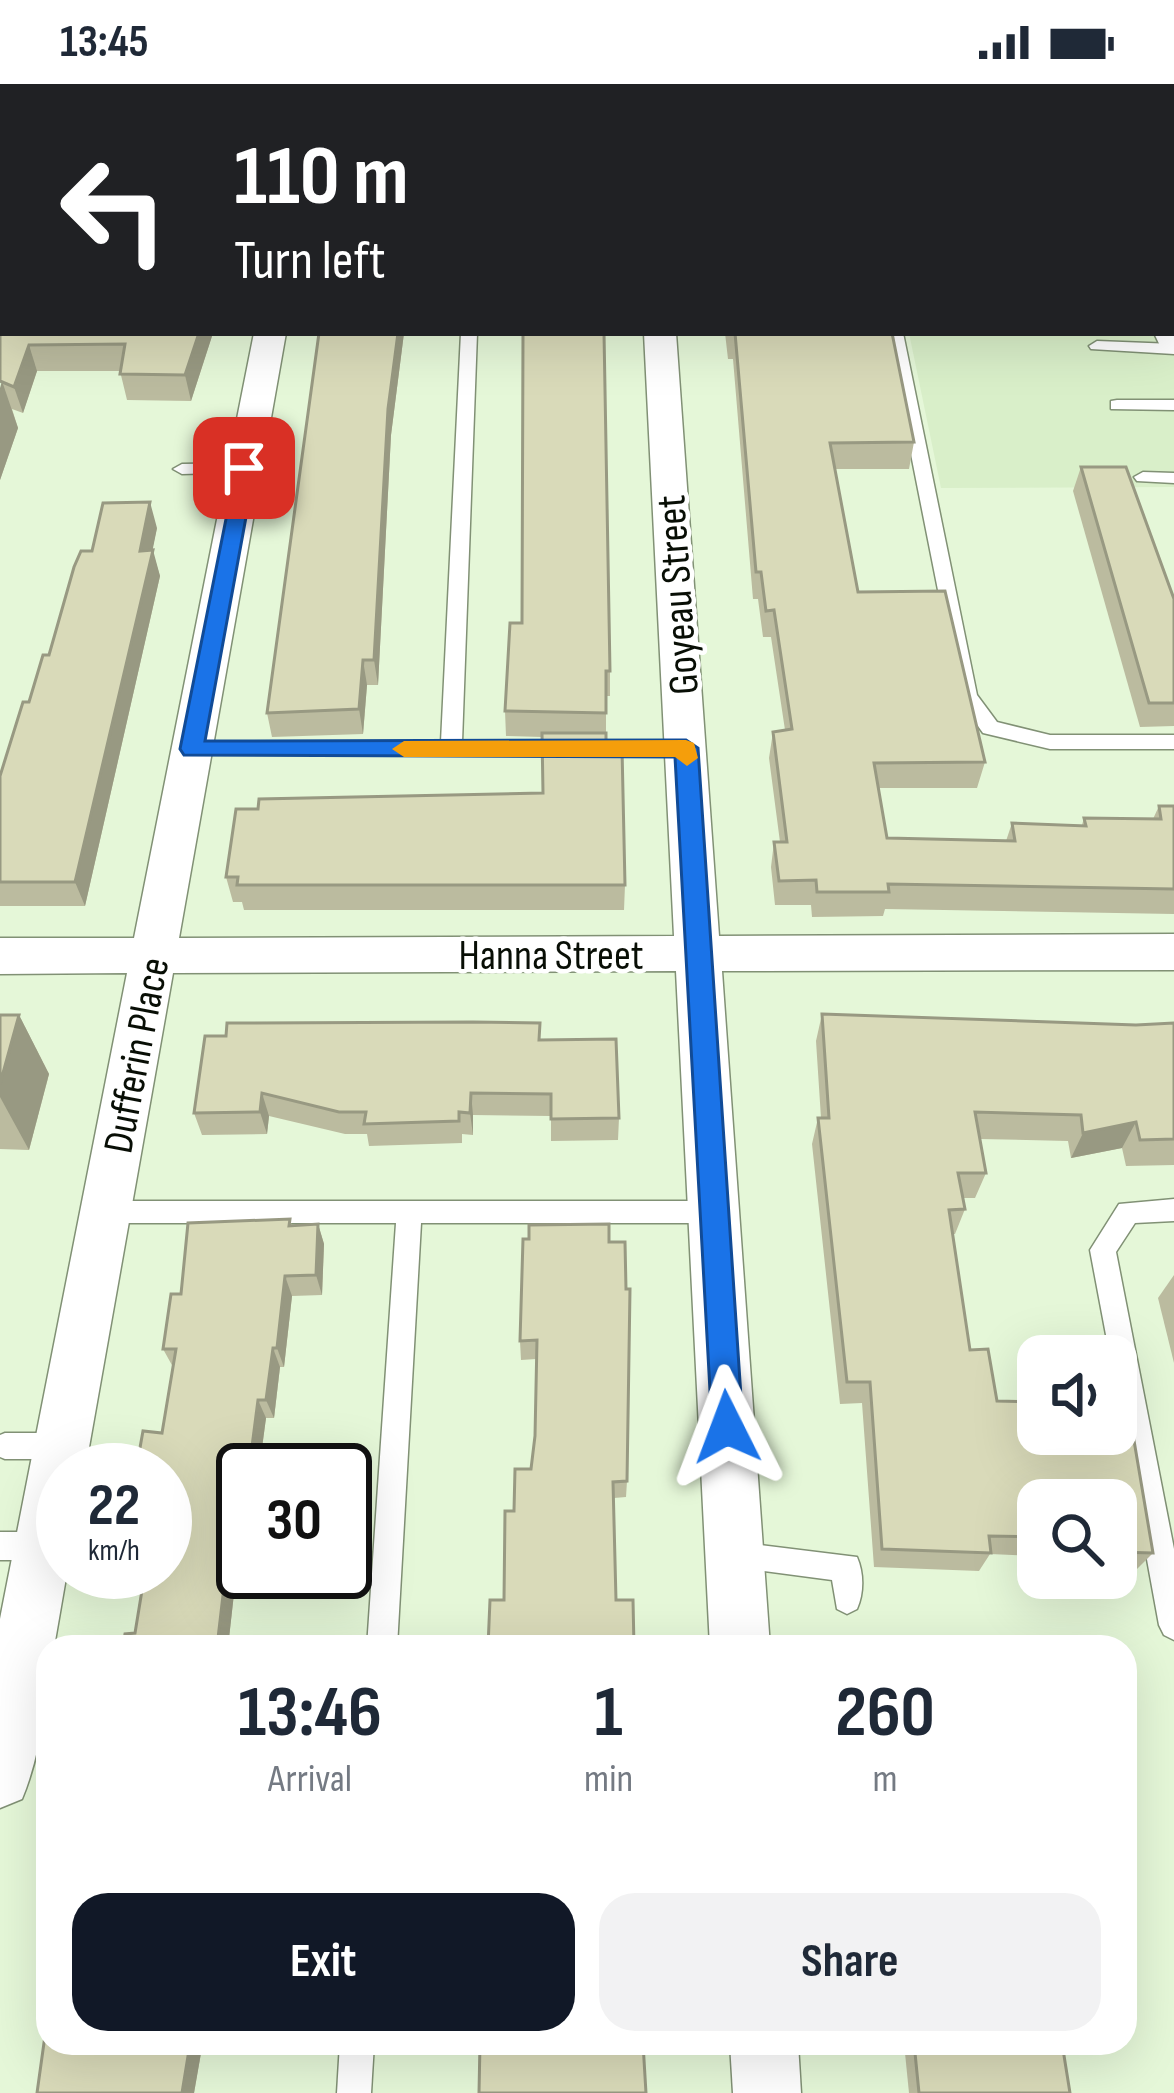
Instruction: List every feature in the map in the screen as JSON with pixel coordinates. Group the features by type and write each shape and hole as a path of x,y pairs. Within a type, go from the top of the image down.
{"street":[{"name":"Dufferin Place","path":"63,1443 269,336"},
{"name":"Goyeau Street","path":"659,336 739,1635"},
{"name":"Hanna Street","path":"0,956 1174,952"},
{"name":"Dufferin Place","path":"0,1777 22,1546 36,1511"},
{"path":"765,2055 767,2093"}],"lane":[{"path":"451,749 469,336"},
{"path":"896,336 967,696 990,728 1051,742 1174,742"},
{"path":"1097,346 1173,341"},
{"path":"1117,405 1174,405"},
{"path":"182,469 244,468"},
{"path":"1143,477 1174,478"},
{"path":"192,749 686,748"},
{"path":"1174,1210 1127,1211 1103,1250 1174,1625"},
{"path":"106,1212 715,1213"},
{"path":"383,1635 410,1212"},
{"path":"5,1446 36,1446"},
{"path":"735,1556 847,1567 847,1599"},
{"path":"354,2093 356,2055"}],"shaded area":[{"path":"910,336 1174,336 1174,487 941,488"}],"building":[{"path":"0,336 198,336 185,375 120,374 125,344 29,345 14,387 0,381"},
{"path":"319,336 398,336 388,409 374,660 363,660 359,709 267,713"},
{"path":"523,336 604,336 610,671 606,671 606,713 505,711 510,623 522,623"},
{"path":"735,336 893,336 914,442 830,443 858,592 945,591 985,762 874,763 887,838 1015,841 1012,823 1086,826 1084,818 1161,819 1159,806 1174,806 1174,889 888,884 889,892 817,892 816,880 779,881 774,842 787,842 773,732 792,729 774,610 766,611 761,572 756,572"},
{"path":"1081,467 1126,467 1174,599 1174,703 1149,703"},
{"path":"150,502 140,551 153,550 75,882 0,882 0,776 23,702 29,702 43,655 49,655 74,567 81,551 92,551 103,503"},
{"path":"542,733 606,733 606,745 622,748 625,885 237,885 238,877 226,877 236,809 258,809 259,799 543,793"},
{"path":"822,1014 1174,1023 1174,1139 1140,1140 1136,1122 1083,1133 1081,1115 975,1112 986,1173 958,1173 965,1209 949,1210 970,1350 988,1349 997,1401 1017,1401 1017,1455 1136,1455 1153,1553 1137,1553 1137,1479 1017,1479 1017,1537 989,1536 991,1553 882,1549 870,1382 847,1382 818,1118 829,1118"},
{"path":"0,1015 19,1015 0,1084"},
{"path":"227,1023 540,1023 539,1040 616,1039 619,1118 551,1119 551,1094 471,1093 470,1113 459,1112 459,1121 364,1124 366,1112 339,1112 262,1093 260,1112 194,1113 205,1036 226,1036"},
{"path":"290,1219 289,1226 318,1224 316,1275 285,1276 277,1348 273,1348 266,1400 258,1400 252,1443 216,1443 216,1599 223,1599 218,1635 125,1635 135,1633 141,1599 192,1599 192,1443 141,1443 143,1431 162,1433 176,1349 163,1349 171,1294 181,1294 188,1223"},
{"path":"609,1224 609,1242 625,1242 626,1289 630,1289 627,1481 613,1482 616,1600 633,1600 634,1635 489,1635 490,1600 504,1600 505,1511 514,1511 515,1469 531,1469 535,1436 537,1340 520,1341 523,1239 529,1239 529,1225"},
{"path":"42,2055 188,2055 182,2093 37,2093"},
{"path":"480,2055 644,2055 646,2093 479,2093"},
{"path":"915,2055 1064,2055 1070,2093 919,2093"}],"slow traffic":[{"path":"404,749 686,748 687,758"}],"route":[{"path":"244,468 192,749 686,748 727,1427"}]}
